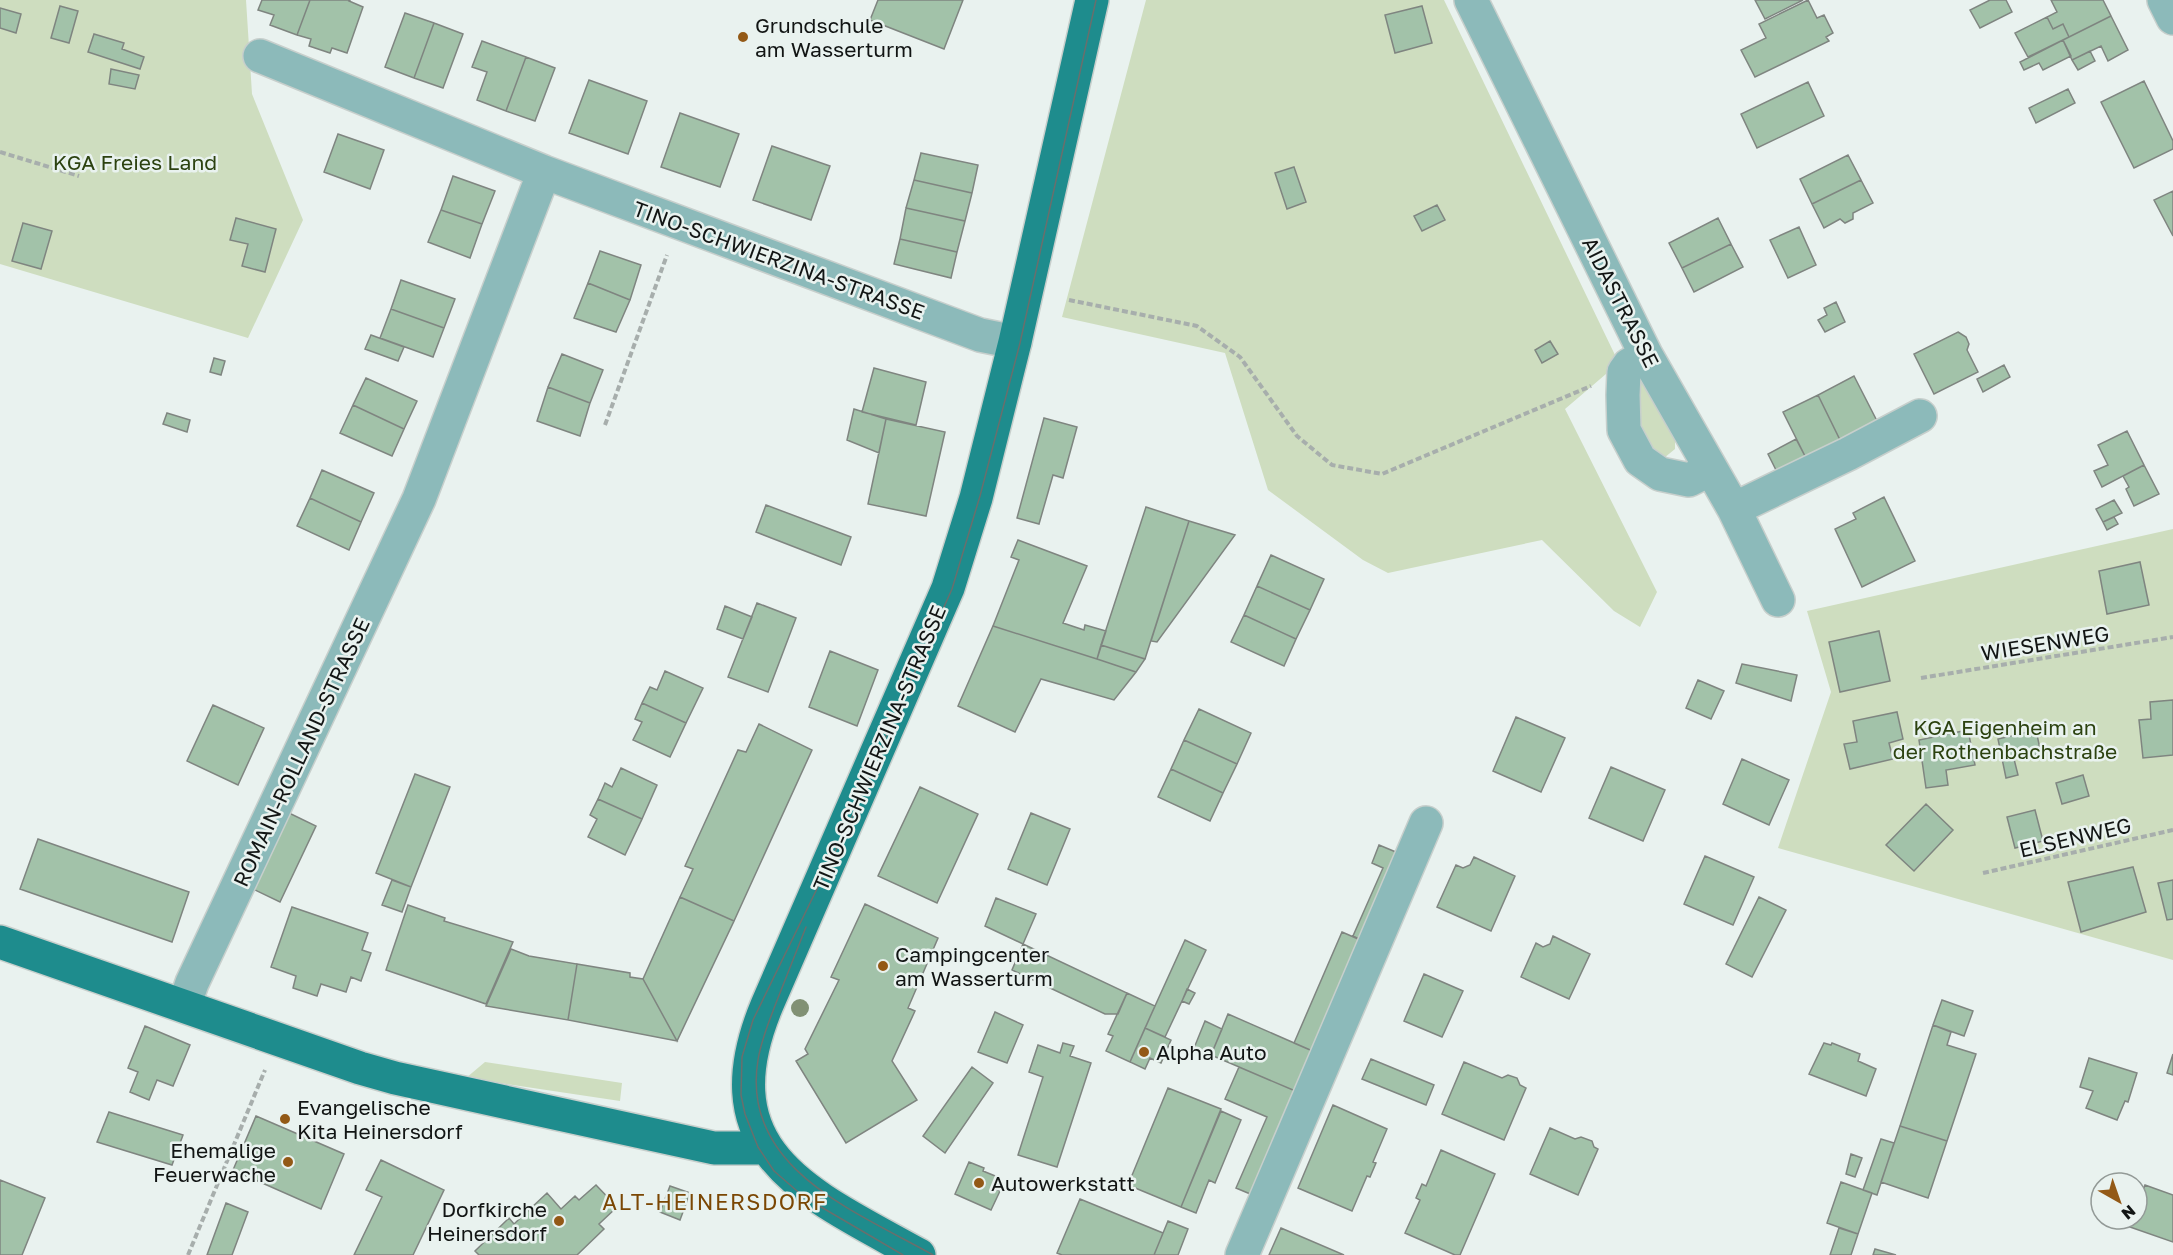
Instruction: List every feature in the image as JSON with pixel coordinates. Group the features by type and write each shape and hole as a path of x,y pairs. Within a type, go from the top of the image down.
{"main road":[{"name":"TINO-SCHWIERZINA-STRASSE","path":"767,1148 752,1114 748,1095 750,1058 754,1038 948,588 976,498 1016,342 1092,0"},
{"path":"0,942 360,1068 395,1078 714,1148 767,1148 787,1172 816,1196 919,1255"}],"street":[{"name":"AIDASTRASSE","path":"1471,0 1635,363 1711,469 1734,509 1778,600"},
{"path":"2164,0 2173,18"},
{"name":"TINO-SCHWIERZINA-STRASSE","path":"260,56 544,172 980,335 1016,342"},
{"name":"ROMAIN-ROLLAND-STRASSE","path":"184,1006 192,983 419,499 544,172"},
{"path":"1635,363 1624,430 1640,460 1660,474 1689,480 1711,469"},
{"path":"1734,509 1920,416"},
{"path":"1242,1255 1426,823"}],"path":[{"path":"0,152 79,176"},
{"path":"605,425 679,223"},
{"path":"1069,300 1197,326 1240,357 1297,436 1332,465 1382,474 1635,363"},
{"name":"WIESENWEG","path":"1921,678 2173,637"},
{"name":"ELSENWEG","path":"1983,873 2173,830"},
{"path":"188,1255 265,1070"}],"green space":[{"name":"KGA Freies Land","path":"0,0 246,0 252,94 303,220 248,338 0,264"},
{"path":"1146,0 1444,0 1615,355 1613,368 1565,409 1657,592 1640,627 1614,611 1542,540 1388,573 1363,560 1268,490 1225,353 1062,317"},
{"path":"1638,375 1642,377 1675,435 1675,449 1664,458 1658,459 1640,438"},
{"name":"KGA Eigenheim an der Rothenbachstraße","path":"2173,529 2173,960 1778,848 1831,692 1807,611"},
{"path":"485,1062 622,1083 620,1101 466,1078"}],"building":[{"path":"262,0 310,0 297,35 270,25 274,15 258,10"},
{"path":"310,0 350,0 363,7 347,53 332,48 330,53 309,46 311,39 297,35"},
{"path":"878,0 963,0 944,49 870,20"},
{"path":"1755,0 1803,0 1765,19"},
{"path":"1808,0 1817,18 1824,15 1833,33 1826,37 1829,41 1755,77 1741,50 1766,38 1759,24"},
{"path":"1990,0 2006,0 2012,12 1980,28 1970,10"},
{"path":"2051,0 2103,0 2111,16 2069,37 2063,24 2053,29 2047,17 2057,12"},
{"path":"60,6 78,11 69,43 51,38"},
{"path":"1422,6 1432,43 1395,53 1385,15"},
{"path":"0,8 21,14 16,33 0,28"},
{"path":"405,13 434,23 414,78 385,67"},
{"path":"2111,16 2128,50 2108,61 2101,46 2072,60 2063,40"},
{"path":"2047,17 2053,29 2063,24 2069,37 2028,57 2015,33"},
{"path":"434,23 463,34 443,88 414,78"},
{"path":"94,34 124,43 122,49 144,57 140,69 88,52"},
{"path":"2063,40 2071,56 2043,70 2039,63 2024,70 2020,62"},
{"path":"482,41 526,57 506,111 477,100 487,72 472,67"},
{"path":"2090,51 2095,61 2078,70 2072,60"},
{"path":"526,57 555,68 535,121 506,111"},
{"path":"111,69 139,75 135,89 109,84"},
{"path":"589,80 647,101 628,154 569,133"},
{"path":"2144,81 2173,141 2173,149 2134,168 2101,102"},
{"path":"1808,82 1824,116 1757,148 1741,114"},
{"path":"2068,89 2075,103 2036,123 2029,108"},
{"path":"680,113 739,134 720,187 661,167"},
{"path":"338,134 384,150 370,189 324,172"},
{"path":"772,146 830,166 811,220 753,200"},
{"path":"921,153 978,165 972,193 914,180"},
{"path":"1848,155 1861,180 1812,204 1800,179"},
{"path":"1294,167 1306,202 1287,209 1275,173"},
{"path":"453,176 495,191 482,224 441,210"},
{"path":"914,180 972,193 965,221 906,208"},
{"path":"1861,180 1873,203 1853,213 1853,219 1845,223 1840,219 1824,228 1812,204"},
{"path":"2173,191 2173,236 2154,200"},
{"path":"1437,205 1445,220 1422,231 1414,216"},
{"path":"906,208 965,221 957,252 900,239"},
{"path":"441,210 482,224 470,258 428,242"},
{"path":"236,218 276,229 265,272 242,266 248,244 230,240"},
{"path":"1718,218 1731,244 1682,268 1669,243"},
{"path":"23,223 52,231 41,269 12,261"},
{"path":"1799,227 1816,265 1788,278 1770,240"},
{"path":"900,239 957,252 951,278 894,264"},
{"path":"1731,244 1743,267 1694,292 1682,268"},
{"path":"600,251 641,265 630,300 588,283"},
{"path":"401,280 455,299 444,328 391,309"},
{"path":"588,283 630,300 616,332 574,318"},
{"path":"1836,302 1845,322 1825,332 1818,320 1827,315 1824,308"},
{"path":"391,309 444,328 433,357 380,338"},
{"path":"1958,332 1966,337 1969,344 1967,350 1978,372 1934,394 1914,354"},
{"path":"371,335 404,347 398,361 365,349"},
{"path":"1550,341 1558,354 1542,363 1535,350"},
{"path":"562,354 603,370 590,403 548,387"},
{"path":"214,358 225,361 221,375 210,372"},
{"path":"2004,365 2010,377 1983,392 1977,379"},
{"path":"874,368 926,382 916,425 862,412"},
{"path":"1854,376 1878,423 1841,442 1818,395"},
{"path":"366,378 417,401 404,429 353,405"},
{"path":"548,387 590,403 580,436 537,421"},
{"path":"1818,395 1841,442 1807,460 1783,412"},
{"path":"353,405 404,429 392,456 340,433"},
{"path":"854,409 886,419 879,453 847,440"},
{"path":"167,413 190,420 187,432 163,424"},
{"path":"1044,418 1077,427 1063,478 1053,475 1039,524 1017,518"},
{"path":"886,419 945,432 926,516 868,504"},
{"path":"2127,431 2144,465 2102,487 2094,471 2108,465 2098,445"},
{"path":"1796,439 1807,460 1778,474 1768,454"},
{"path":"2144,465 2159,494 2134,506 2126,489 2129,487 2123,476"},
{"path":"322,470 374,493 361,522 310,498"},
{"path":"1884,497 1915,561 1862,587 1835,529 1856,519 1853,513"},
{"path":"310,498 361,522 349,550 297,526"},
{"path":"2114,500 2122,513 2103,522 2096,509"},
{"path":"766,505 851,537 841,565 756,532"},
{"path":"1146,507 1189,521 1145,659 1101,645"},
{"path":"2114,517 2118,524 2107,530 2103,522"},
{"path":"1189,521 1235,535 1157,642 1151,641"},
{"path":"1018,540 1087,566 1063,623 1084,630 1085,625 1106,631 1097,659 993,626 1019,560 1011,557"},
{"path":"1271,555 1324,579 1310,610 1257,586"},
{"path":"2140,562 2149,605 2107,614 2099,571"},
{"path":"1257,586 1310,610 1296,639 1244,615"},
{"path":"757,603 796,618 768,692 728,677"},
{"path":"725,606 752,617 743,639 717,629"},
{"path":"1244,615 1296,639 1284,666 1231,642"},
{"path":"993,626 1136,672 1114,700 1041,679 1015,732 958,706"},
{"path":"1879,631 1890,681 1840,692 1829,642"},
{"path":"1101,645 1145,659 1136,672 1097,659"},
{"path":"830,651 878,670 857,726 809,707"},
{"path":"1742,664 1797,675 1791,701 1736,683"},
{"path":"665,671 703,688 686,723 642,703 650,687 657,690"},
{"path":"1698,680 1724,691 1711,719 1686,708"},
{"path":"2173,700 2173,755 2143,758 2139,720 2151,719 2150,702"},
{"path":"642,703 686,723 670,757 633,740 642,722 635,719"},
{"path":"213,705 264,728 238,785 187,761"},
{"path":"1199,709 1251,733 1237,764 1184,740"},
{"path":"1897,712 1903,739 1889,743 1893,759 1850,769 1844,744 1857,742 1853,721"},
{"path":"1516,717 1565,738 1541,792 1493,771"},
{"path":"759,724 812,750 734,921 680,897 693,869 685,866 738,750 746,752"},
{"path":"1968,730 1975,765 1946,770 1948,785 1926,788 1919,740"},
{"path":"2036,730 2041,754 2014,759 2018,775 2006,778 1998,739"},
{"path":"1184,740 1237,764 1223,793 1171,769"},
{"path":"1742,759 1789,780 1769,825 1723,804"},
{"path":"1611,767 1665,790 1643,841 1589,818"},
{"path":"621,768 657,785 642,819 598,799 605,783 612,787"},
{"path":"1171,769 1223,793 1210,821 1158,797"},
{"path":"415,774 450,787 411,887 376,873"},
{"path":"2083,775 2089,796 2062,804 2056,783"},
{"path":"920,787 978,814 937,903 878,876"},
{"path":"598,799 642,819 625,855 588,837 597,819 590,815"},
{"path":"1926,804 1953,830 1914,871 1886,845"},
{"path":"2035,810 2043,841 2015,848 2007,817"},
{"path":"289,813 316,826 280,902 253,889"},
{"path":"1031,813 1070,829 1047,885 1008,869"},
{"path":"38,839 189,892 172,942 20,889"},
{"path":"1379,845 1403,855 1365,942 1353,936 1383,868 1372,863"},
{"path":"1705,856 1754,877 1733,925 1684,904"},
{"path":"1474,857 1515,876 1491,931 1437,907 1456,865 1463,868 1470,865"},
{"path":"2133,867 2146,912 2081,932 2068,882"},
{"path":"392,880 411,887 402,912 382,905"},
{"path":"2173,880 2173,919 2167,920 2158,883"},
{"path":"680,897 734,921 677,1041 643,979"},
{"path":"1759,897 1786,910 1752,977 1726,964"},
{"path":"996,898 1036,914 1023,944 985,926"},
{"path":"865,904 938,938 908,1008 915,1011 892,1061 917,1100 846,1143 796,1061 808,1054 805,1049 839,980 831,977"},
{"path":"408,905 445,918 444,921 513,942 486,1004 386,970"},
{"path":"292,907 368,933 362,950 371,953 361,981 351,977 346,992 321,984 317,996 293,988 296,976 271,967"},
{"path":"1342,932 1365,942 1317,1053 1294,1043"},
{"path":"1553,936 1590,954 1569,999 1521,977 1536,943 1543,947 1550,944"},
{"path":"1185,940 1206,950 1165,1037 1145,1028"},
{"path":"1023,944 1127,993 1118,1014 1105,1014 1012,970"},
{"path":"511,949 529,956 577,964 568,1020 486,1006"},
{"path":"577,964 630,973 630,977 643,979 677,1041 568,1020"},
{"path":"1424,974 1463,991 1442,1037 1404,1021"},
{"path":"1187,989 1195,993 1189,1004 1182,1001"},
{"path":"1127,993 1155,1006 1130,1062 1106,1051 1113,1036 1108,1034"},
{"path":"1942,1000 1973,1011 1964,1036 1933,1025"},
{"path":"995,1012 1023,1025 1007,1063 978,1052"},
{"path":"1228,1014 1317,1053 1300,1093 1211,1055"},
{"path":"1205,1021 1222,1029 1211,1055 1194,1048"},
{"path":"1933,1025 1951,1032 1947,1045 1976,1054 1947,1141 1900,1126"},
{"path":"145,1026 190,1045 173,1086 157,1080 149,1100 130,1092 138,1072 128,1068"},
{"path":"1145,1028 1171,1040 1161,1063 1150,1058 1145,1069 1130,1062"},
{"path":"1063,1043 1074,1046 1070,1056 1091,1063 1057,1167 1018,1155 1043,1077 1029,1072 1038,1045 1060,1053"},
{"path":"1824,1043 1831,1045 1832,1043 1860,1054 1858,1061 1876,1069 1866,1096 1809,1074"},
{"path":"2173,1054 2173,1075 2167,1073"},
{"path":"2089,1058 2137,1073 2128,1102 2125,1101 2117,1120 2086,1108 2093,1091 2080,1087"},
{"path":"1371,1059 1434,1085 1426,1105 1362,1079"},
{"path":"1464,1062 1502,1078 1508,1075 1517,1078 1520,1085 1526,1088 1504,1140 1442,1114"},
{"path":"972,1067 993,1083 945,1153 923,1136"},
{"path":"1239,1067 1300,1093 1255,1196 1236,1188 1267,1117 1225,1099"},
{"path":"1168,1088 1221,1109 1181,1207 1128,1185"},
{"path":"1333,1105 1387,1129 1373,1162 1376,1163 1370,1177 1367,1176 1352,1211 1298,1188"},
{"path":"1221,1111 1241,1120 1215,1183 1209,1180 1196,1213 1181,1207"},
{"path":"109,1112 183,1135 172,1165 97,1142"},
{"name":"Ehemalige Feuerwache","path":"256,1116 344,1154 321,1209 233,1170"},
{"path":"1900,1126 1947,1141 1928,1198 1881,1182"},
{"path":"1550,1128 1575,1139 1581,1137 1592,1141 1594,1147 1598,1149 1578,1195 1530,1174"},
{"path":"1881,1139 1894,1143 1877,1195 1863,1190"},
{"path":"1441,1150 1495,1174 1460,1255 1455,1255 1405,1233 1420,1200 1416,1198 1422,1184 1426,1186"},
{"path":"1851,1154 1862,1158 1855,1177 1846,1174"},
{"path":"381,1160 444,1190 413,1255 354,1255 382,1197 366,1190"},
{"name":"Autowerkstatt","path":"969,1162 1000,1178 995,1189 1000,1191 991,1210 955,1194"},
{"path":"0,1180 45,1198 22,1255 0,1255"},
{"path":"1841,1182 1872,1193 1858,1234 1827,1223"},
{"name":"Dorfkirche Heinersdorf","path":"596,1185 617,1207 599,1224 604,1229 577,1255 479,1255 475,1251 509,1218 514,1224 547,1193 561,1209 575,1196 579,1200"},
{"path":"670,1186 690,1193 680,1220 660,1212"},
{"path":"2149,1186 2173,1195 2173,1242 2141,1231 2149,1231"},
{"path":"1080,1199 1163,1233 1154,1255 1062,1255 1057,1253"},
{"path":"226,1203 248,1212 232,1255 207,1255"},
{"path":"1168,1221 1188,1229 1178,1255 1154,1255"},
{"path":"1281,1228 1344,1255 1269,1255"},
{"path":"1839,1228 1858,1234 1851,1255 1830,1255"},
{"path":"1875,1249 1896,1255 1873,1255"}],"tram line":[{"path":"903,1255 804,1197 774,1171 758,1147 745,1114 741,1095 742,1057 753,1020 851,819 952,589 980,496 1020,343 1096,0"},
{"path":"806,927 759,1053 757,1098 767,1130 785,1158 810,1182 871,1222 933,1255"}],"place":[{"name":"Grundschule am Wasserturm","path":"743,37"},
{"name":"Campingcenter am Wasserturm","path":"883,966"},
{"name":"Alpha Auto","path":"1144,1052"},
{"name":"Evangelische Kita Heinersdorf","path":"285,1119"},
{"name":"Ehemalige Feuerwache","path":"288,1162"},
{"name":"Autowerkstatt","path":"979,1183"},
{"name":"Dorfkirche Heinersdorf","path":"559,1221"}],"district":[{"name":"ALT-HEINERSDORF","path":"715,1201"}]}
